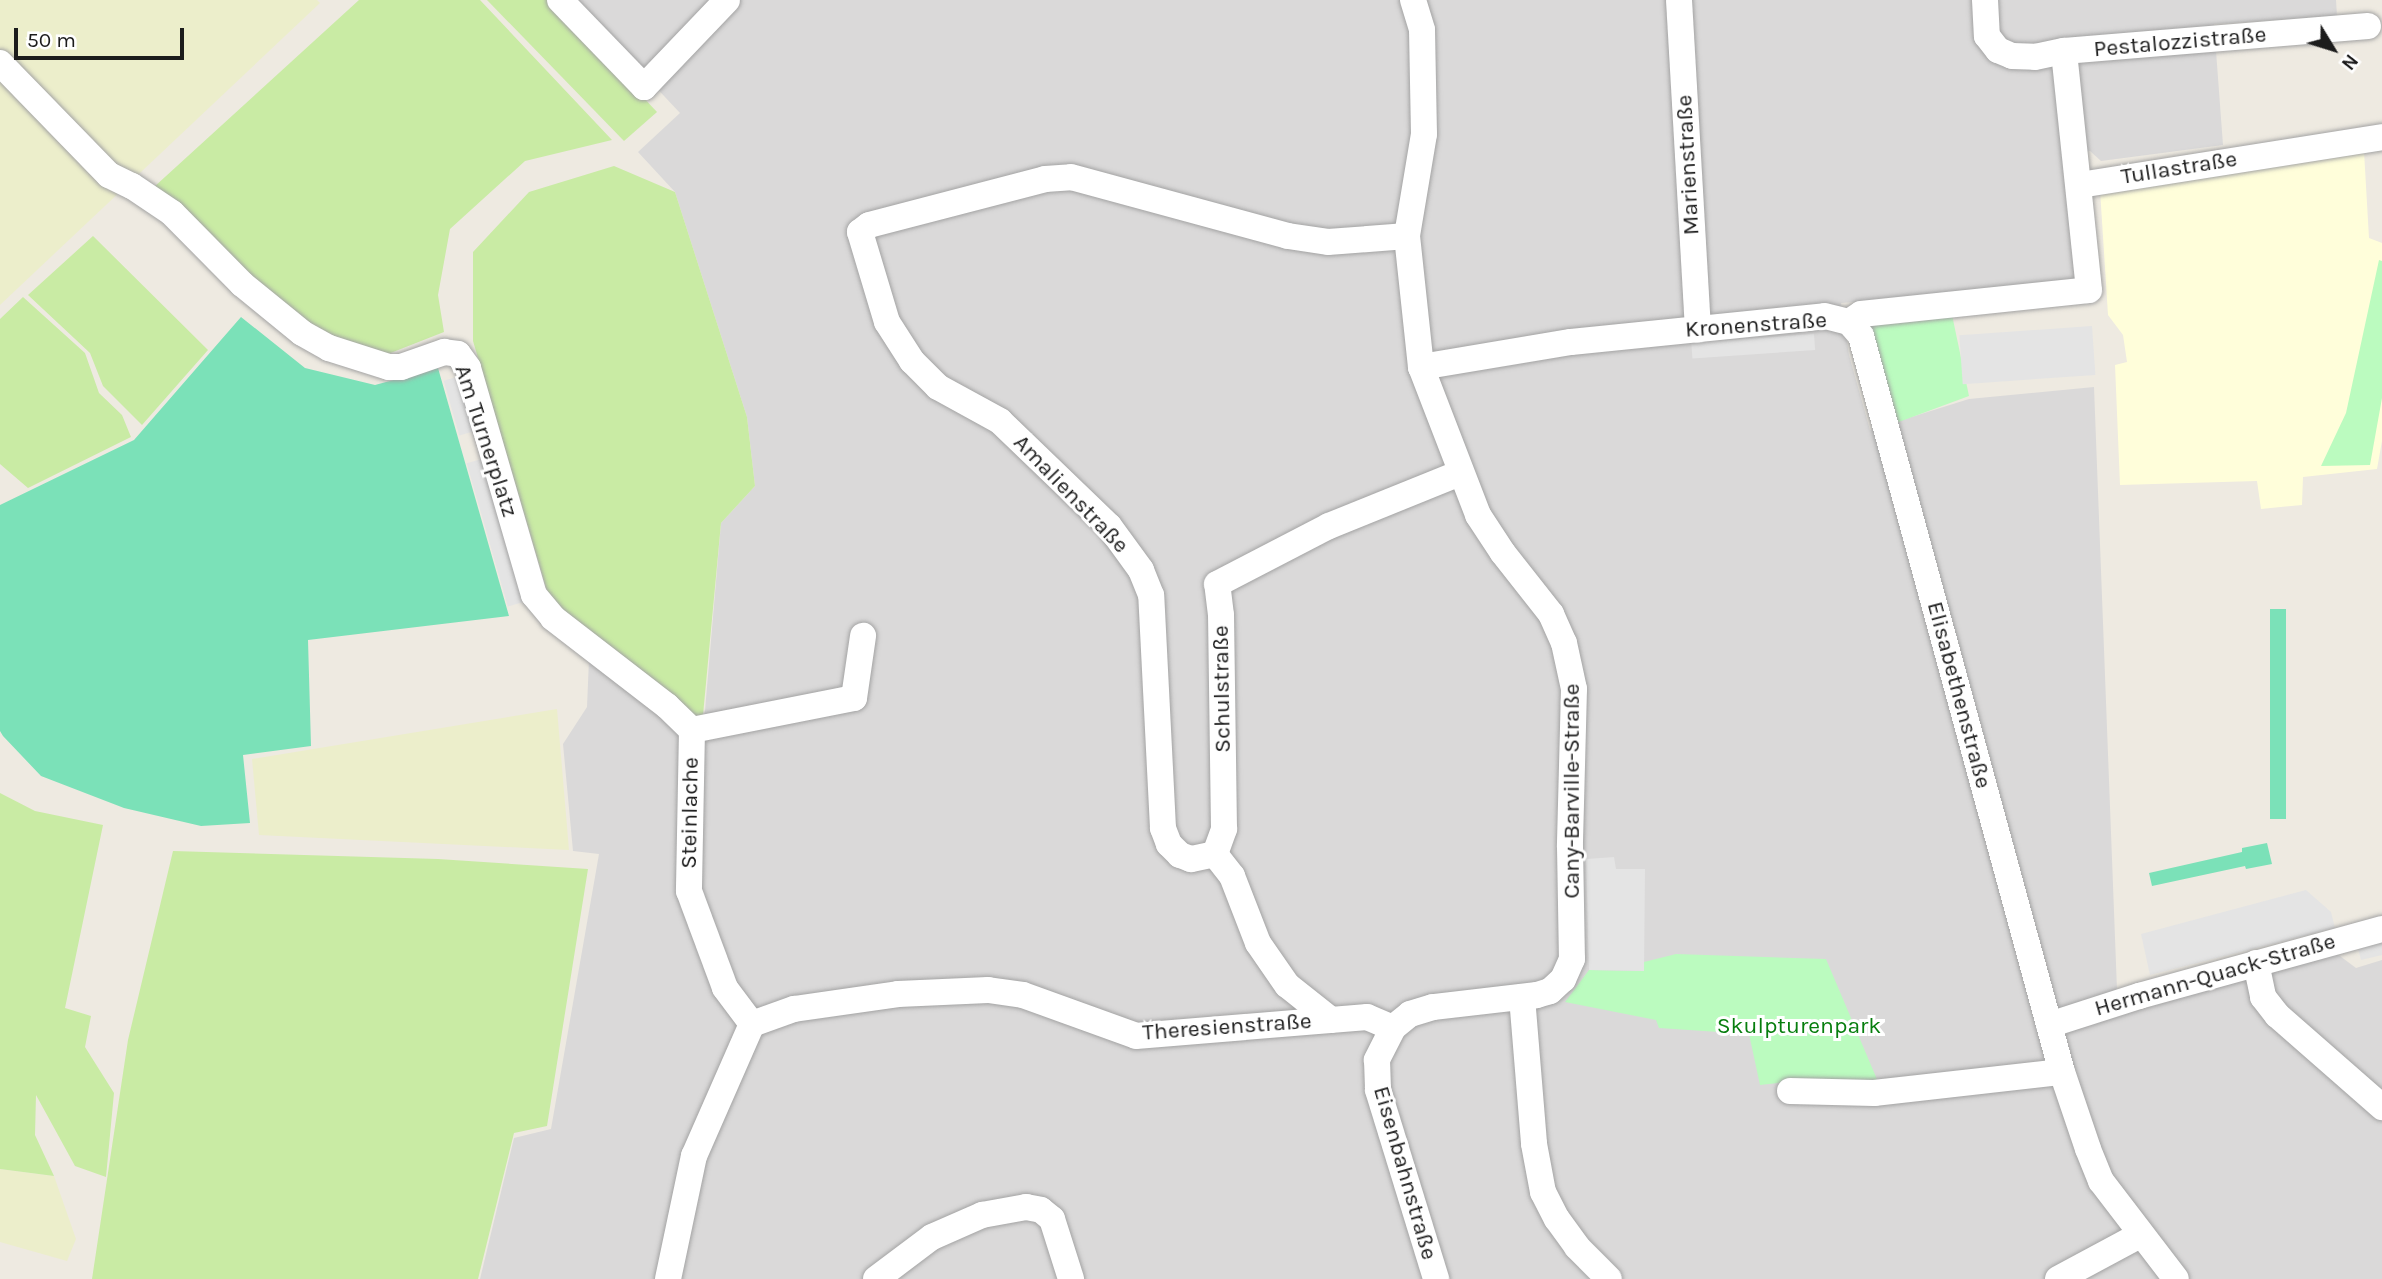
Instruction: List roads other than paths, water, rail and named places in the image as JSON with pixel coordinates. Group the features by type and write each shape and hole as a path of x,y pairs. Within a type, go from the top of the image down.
{"street":[{"path":"560,0 643,88 727,0"},
{"name":"Cany-Barville-Straße","path":"1393,1028 1410,1014 1433,1007 1550,991 1563,979 1572,960 1570,847 1574,689 1564,643 1551,614 1478,515 1421,367 1407,236 1424,134 1422,30 1413,0"},
{"name":"Marienstraße","path":"1679,0 1698,329"},
{"name":"Pestalozzistraße","path":"1985,0 1987,36 1998,50 2012,56 2035,57 2064,51 2368,26"},
{"path":"2064,51 2081,185"},
{"name":"Am Turnerplatz","path":"0,63 109,176 132,186 172,213 242,284 302,333 329,348 389,367 401,367 444,352 458,354 468,368 534,596 553,618 667,706 692,730"},
{"name":"Tullastraße","path":"2081,185 2382,137"},
{"name":"Amalienstraße","path":"1215,854 1191,859 1180,855 1169,844 1163,828 1151,595 1141,570 1109,526 1000,421 938,387 912,361 887,322 860,232 869,225 1006,189 1045,179 1071,177 1288,236 1328,242 1407,236"},
{"name":"Kronenstraße","path":"1421,367 1571,342 1825,316 1849,322 1861,314 2089,290 2081,185"},
{"name":"Elisabethenstraße","path":"1849,322 1861,336 2062,1072 2101,1181 2176,1279"},
{"name":"Schulstraße","path":"1215,854 1224,829 1221,615 1217,584 1329,526 1460,473"},
{"name":"Steinlache","path":"752,1024 725,988 689,891 692,730 854,698 863,636"},
{"path":"1215,854 1232,876 1258,943 1287,985 1331,1020"},
{"name":"Hermann-Quack-Straße","path":"2049,1024 2382,929"},
{"path":"2256,963 2263,997 2277,1015 2382,1107"},
{"name":"Theresienstraße","path":"752,1024 794,1009 839,1002 898,994 988,990 1023,995 1136,1036 1367,1017 1393,1028"},
{"path":"1521,997 1534,1144 1543,1192 1557,1219 1609,1279"},
{"path":"668,1279 694,1156 752,1024"},
{"name":"Eisenbahnstraße","path":"1393,1028 1377,1060 1378,1090 1436,1279"},
{"path":"1790,1091 1874,1093 2062,1072"},
{"path":"876,1279 932,1237 982,1214 1026,1207 1041,1210 1052,1219 1071,1279"},
{"path":"2058,1279 2140,1235"}],"park label":[{"name":"Skulpturenpark","path":"1799,1026"}]}
